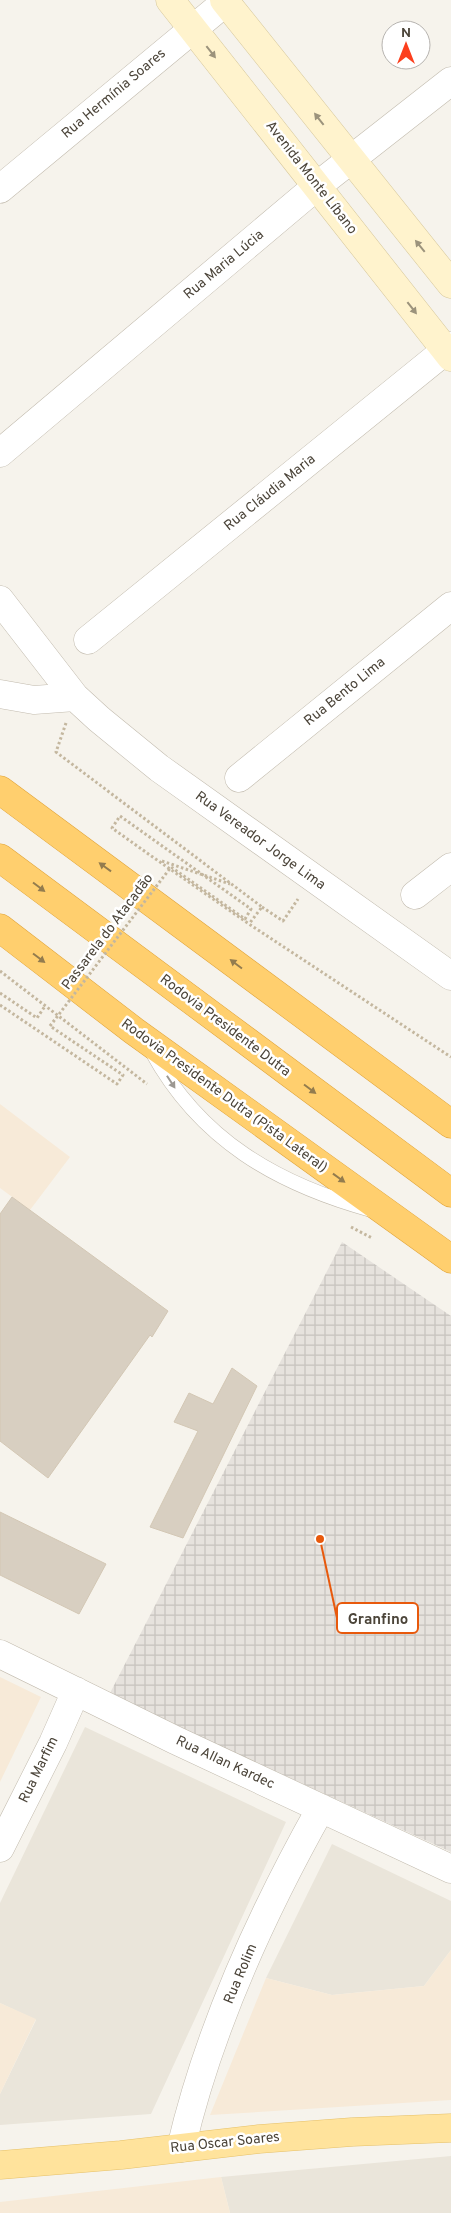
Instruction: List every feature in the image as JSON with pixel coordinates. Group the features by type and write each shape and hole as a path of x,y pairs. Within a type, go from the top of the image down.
{"highway":[{"path":"0,790 451,1124"},
{"name":"Rodovia Presidente Dutra","path":"0,858 451,1193"},
{"name":"Rodovia Presidente Dutra (Pista Lateral)","path":"0,928 146,1040 451,1259"},
{"path":"274,994 451,1102"}],"main road":[{"name":"Rua Oscar Soares","path":"0,2165 352,2132 451,2128"}],"street":[{"name":"Avenida Monte Líbano","path":"170,0 449,351"},
{"name":"Rua Hermínia Soares","path":"0,189 226,1"},
{"path":"226,1 451,284"},
{"name":"Rua Maria Lúcia","path":"0,453 317,186 352,161 451,81"},
{"name":"Rua Cláudia Maria","path":"88,640 449,351"},
{"name":"Rua Vereador Jorge Lima","path":"0,600 75,697 158,768 451,976"},
{"name":"Rua Bento Lima","path":"239,778 451,606"},
{"path":"0,694 23,700 75,697"},
{"path":"415,895 451,867"},
{"name":"Rua Allan Kardec","path":"0,1654 451,1869"},
{"name":"Rua Marfim","path":"0,1848 53,1743 76,1691"},
{"name":"Rua Rolim","path":"181,2148 194,2096 230,2000 262,1923 298,1848 321,1808"}],"lane":[{"path":"146,1040 166,1076 191,1109 226,1142 256,1164 311,1192 390,1215"}],"path":[{"path":"75,697 56,752 283,921 312,879"},
{"name":"Passarela do Atacadão","path":"0,1005 117,1084 123,1075 50,1026 171,867 245,919 252,909 120,816 112,828 157,860"},
{"path":"157,860 234,886"},
{"path":"157,860 451,1057"},
{"path":"250,924 262,907"},
{"path":"0,971 45,1006 37,1018 0,993"}],"shaded area":[{"path":"0,1104 70,1157 30,1210 0,1188"},
{"path":"342,1242 451,1316 451,1852 109,1695"},
{"path":"0,1677 41,1697 0,1782"},
{"path":"85,1727 286,1822 151,2114 0,2125 0,2094 36,2020 0,2003 0,1903"},
{"path":"332,1844 451,1901 451,1950 424,1986 332,1995 266,1978"},
{"path":"451,1950 451,2100 210,2115 266,1978 332,1995 424,1986"},
{"path":"0,2003 36,2019 0,2094"},
{"path":"451,2156 451,2213 230,2213 221,2177"},
{"path":"221,2177 230,2213 0,2213 0,2202"}],"building":[{"path":"12,1197 168,1311 152,1337 150,1335 48,1478 0,1441 0,1214"},
{"path":"232,1368 257,1386 183,1538 150,1527 198,1431 174,1422 189,1393 213,1404"},
{"path":"0,1512 106,1564 79,1614 0,1575"}],"place":[{"name":"Granfino","path":"320,1539"}]}
